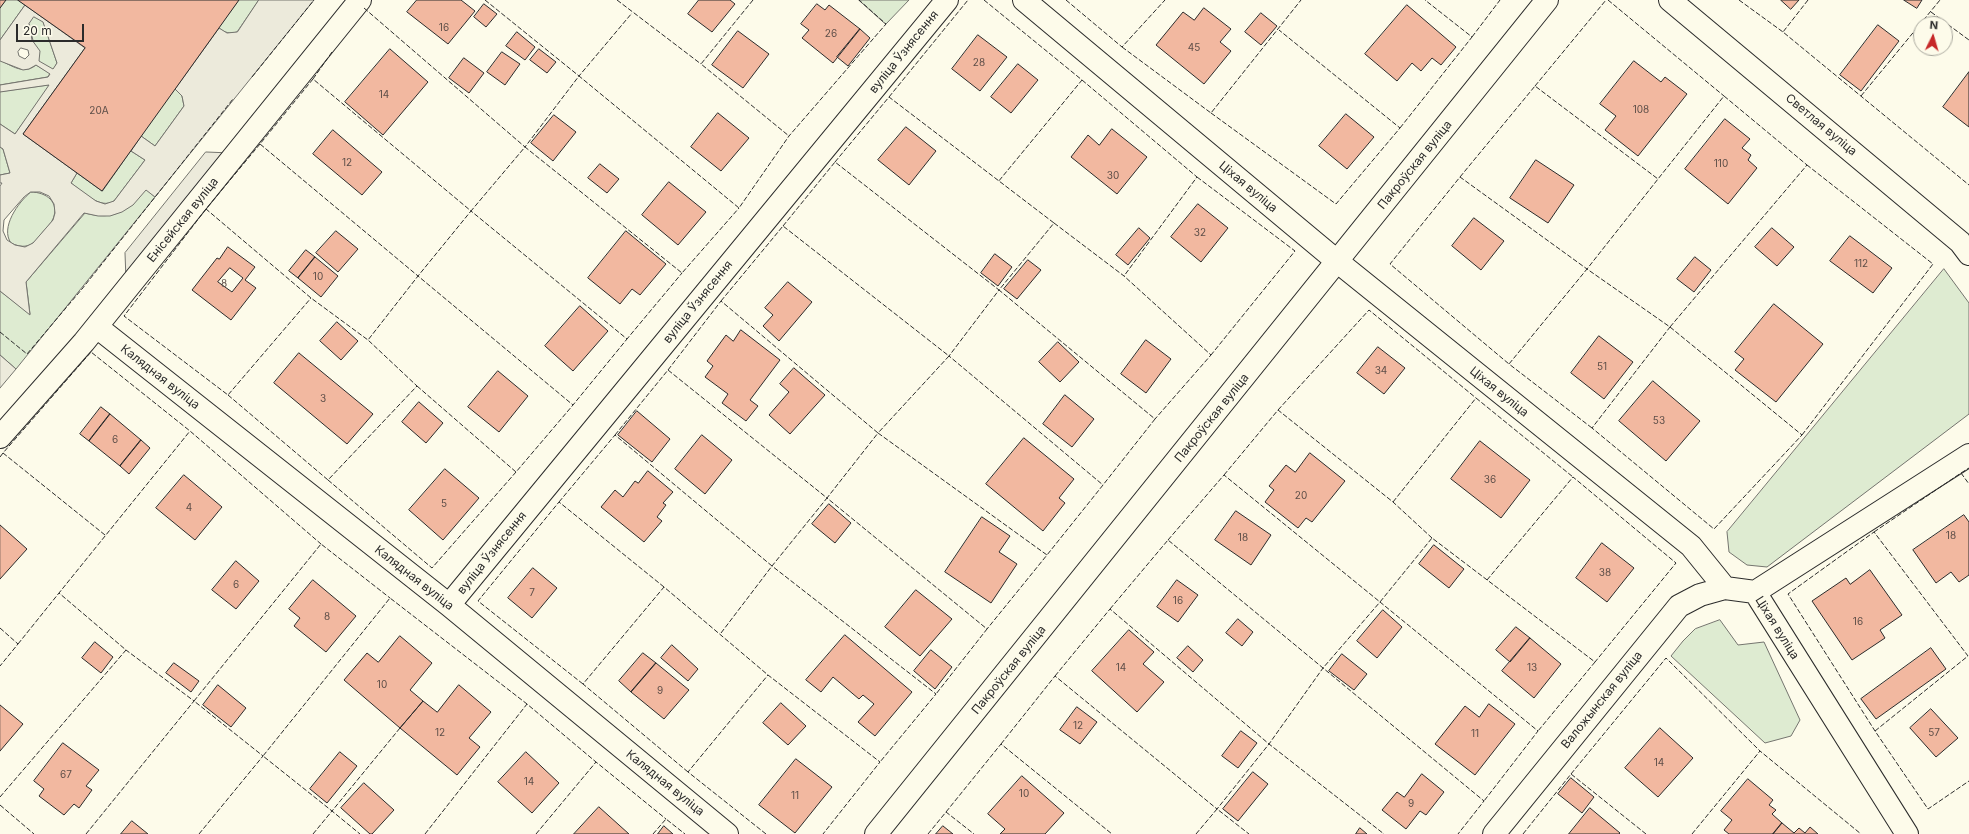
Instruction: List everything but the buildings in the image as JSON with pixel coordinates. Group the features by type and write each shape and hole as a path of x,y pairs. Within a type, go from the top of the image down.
{"street":[{"name":"Енісейская вуліца","path":"0,437 97,327 360,0"},
{"name":"вуліца Ўзнясення","path":"449,605 946,0"},
{"name":"Ціхая вуліца","path":"1024,0 1338,262 1691,546 1725,588 1755,592 1907,834"},
{"name":"Пакроўская вуліца","path":"876,834 1338,262 1547,0"},
{"name":"Светлая вуліца","path":"1670,0 1966,242"},
{"name":"Калядная вуліца","path":"97,327 449,605 727,834"},
{"path":"1755,592 1969,455"},
{"name":"Валожынская вуліца","path":"1494,834 1679,606 1700,595 1725,588"}],"green space":[{"path":"6,0 18,0 25,5 0,40 0,8"},
{"path":"239,0 259,0 237,32 225,32 219,28"},
{"path":"859,0 909,0 886,24"},
{"path":"34,16 43,21 57,63 53,70 38,61 29,24"},
{"path":"0,60 22,69 32,68 36,65 50,73 48,77 0,85"},
{"path":"50,85 15,134 0,124 0,92"},
{"path":"175,89 182,96 184,106 155,146 141,136"},
{"path":"0,147 3,149 10,173 0,175"},
{"path":"131,151 145,160 114,201 103,203 97,201 86,195 71,183 77,173 102,191"},
{"path":"146,189 155,197 16,369 0,355 0,291 30,314 26,282 85,213 104,216 112,215 126,208"},
{"path":"31,192 37,192 50,199 55,208 55,213 51,223 35,241 28,245 18,246 11,243 8,237 9,223 16,209"},
{"path":"1944,269 1969,303 1969,414 1767,567 1747,565 1729,552 1727,532"},
{"path":"1720,620 1738,645 1764,642 1800,720 1791,736 1765,743 1671,656 1695,629"}],"shaded area":[{"path":"259,0 314,0 155,197 146,190 133,205 122,212 110,216 98,216 84,213 26,282 30,315 0,291 0,186 2,183 0,183 0,175 10,173 3,149 0,147 0,124 15,134 49,85 0,92 0,85 48,77 50,74 36,65 29,69 23,70 0,61 0,40 25,5 85,48 23,134 77,173 71,183 96,201 105,204 114,201 145,160 131,151 141,136 155,146 184,106 182,96 175,89 219,28 227,33 237,32","holes":["34,17 43,22 57,63 53,69 39,61 40,51 32,40 29,24","21,48 28,50 29,55 25,59 19,56 18,52","31,192 40,192 49,196 54,204 55,213 53,220 33,243 25,247 15,245 7,240 3,231 4,220 24,197"]},
{"path":"206,152 231,153 126,280 125,253"},
{"path":"0,355 16,369 0,388"}],"fence":[{"path":"252,77 314,0"},
{"path":"485,0 579,76 632,13"},
{"path":"617,0 701,64"},
{"path":"753,0 701,64 789,136"},
{"path":"364,8 525,147 579,76 739,208 789,136 886,24 859,0"},
{"path":"889,97 968,0"},
{"path":"984,0 1082,80 998,182"},
{"path":"1066,0 1122,47 1165,0"},
{"path":"1122,47 1211,113 1301,0"},
{"path":"1400,128 1472,37 1425,0"},
{"path":"1472,37 1500,0"},
{"path":"1535,86 1606,0"},
{"path":"1608,0 1724,96"},
{"path":"1739,0 1783,32"},
{"path":"1808,0 1783,32 1969,185"},
{"path":"1861,96 1940,0"},
{"path":"1931,12 1969,40"},
{"path":"1211,113 1336,204 1400,128 1279,30"},
{"path":"332,52 313,79 471,211 525,147 682,273 739,208"},
{"path":"313,79 260,144 418,276 471,211 627,339 682,273"},
{"path":"1082,80 1197,177 1124,276"},
{"path":"1460,177 1535,86 1658,179 1587,269 1460,177 1390,264 1509,364"},
{"path":"1592,428 1509,364 1587,269 1670,327 1807,165 1724,96 1658,179"},
{"path":"835,162 889,97 1054,223 999,290 1155,419 1103,485"},
{"path":"0,332 27,354 82,289 233,99"},
{"path":"260,144 206,209 311,298 368,340 418,276 573,405 627,339"},
{"path":"783,226 835,162 999,290 949,356 1103,485 1047,555"},
{"path":"1802,435 1933,264 1807,165"},
{"path":"1197,177 1295,251 1211,355"},
{"path":"206,209 124,316 228,395 311,298"},
{"path":"1054,223 1124,276 1211,355 1155,419"},
{"path":"721,301 783,226 949,356 878,433 1047,555 987,629"},
{"path":"668,370 721,301 878,433 827,498 987,629 936,694"},
{"path":"1278,410 1369,310 1476,398"},
{"path":"1670,327 1802,435 1714,529 1592,428 1670,327"},
{"path":"228,395 328,480 417,386 368,340"},
{"path":"105,535 3,453 91,352 190,431 321,544"},
{"path":"615,435 668,370 827,498 772,566 936,694 880,762"},
{"path":"417,386 516,472 573,405"},
{"path":"1393,502 1476,398 1573,477"},
{"path":"1224,475 1278,410 1393,502 1432,538"},
{"path":"0,797 126,650 59,593 190,431"},
{"path":"559,502 615,435 772,566 721,633"},
{"path":"0,457 3,453"},
{"path":"1961,473 1969,468"},
{"path":"328,480 432,568 516,472"},
{"path":"1874,532 1961,473 1969,484"},
{"path":"1168,540 1224,475 1380,602 1432,538 1595,662 1538,731"},
{"path":"1487,580 1573,477 1676,563 1595,662"},
{"path":"583,684 478,601 559,502 664,587"},
{"path":"1875,731 1968,656 1874,532 1788,594 1875,731 1928,809 1969,781"},
{"path":"1110,609 1168,540 1323,668 1380,602 1538,731 1484,801"},
{"path":"199,834 263,756 194,701 321,544 390,598"},
{"path":"688,772 583,684 664,587 768,675 880,762 823,834"},
{"path":"18,644 59,593"},
{"path":"400,728 332,811 263,756 390,598 527,704"},
{"path":"1055,676 1110,609 1269,744 1384,834"},
{"path":"0,628 18,644 0,666"},
{"path":"86,834 194,701 126,650"},
{"path":"1571,774 1666,658 1760,751"},
{"path":"1001,744 1055,676 1217,809 1269,744 1323,668 1484,801 1458,834"},
{"path":"766,834 688,772 768,675"},
{"path":"425,834 527,704 596,762"},
{"path":"946,812 1001,744 1112,834"},
{"path":"1692,834 1760,751 1861,834"},
{"path":"536,834 596,762 666,819"},
{"path":"1523,834 1571,774 1646,834"},
{"path":"0,805 34,834"},
{"path":"1196,834 1217,809 1249,834"},
{"path":"313,834 332,811 360,834"},
{"path":"928,834 946,812 974,834"},
{"path":"653,834 666,819 685,834"}]}
